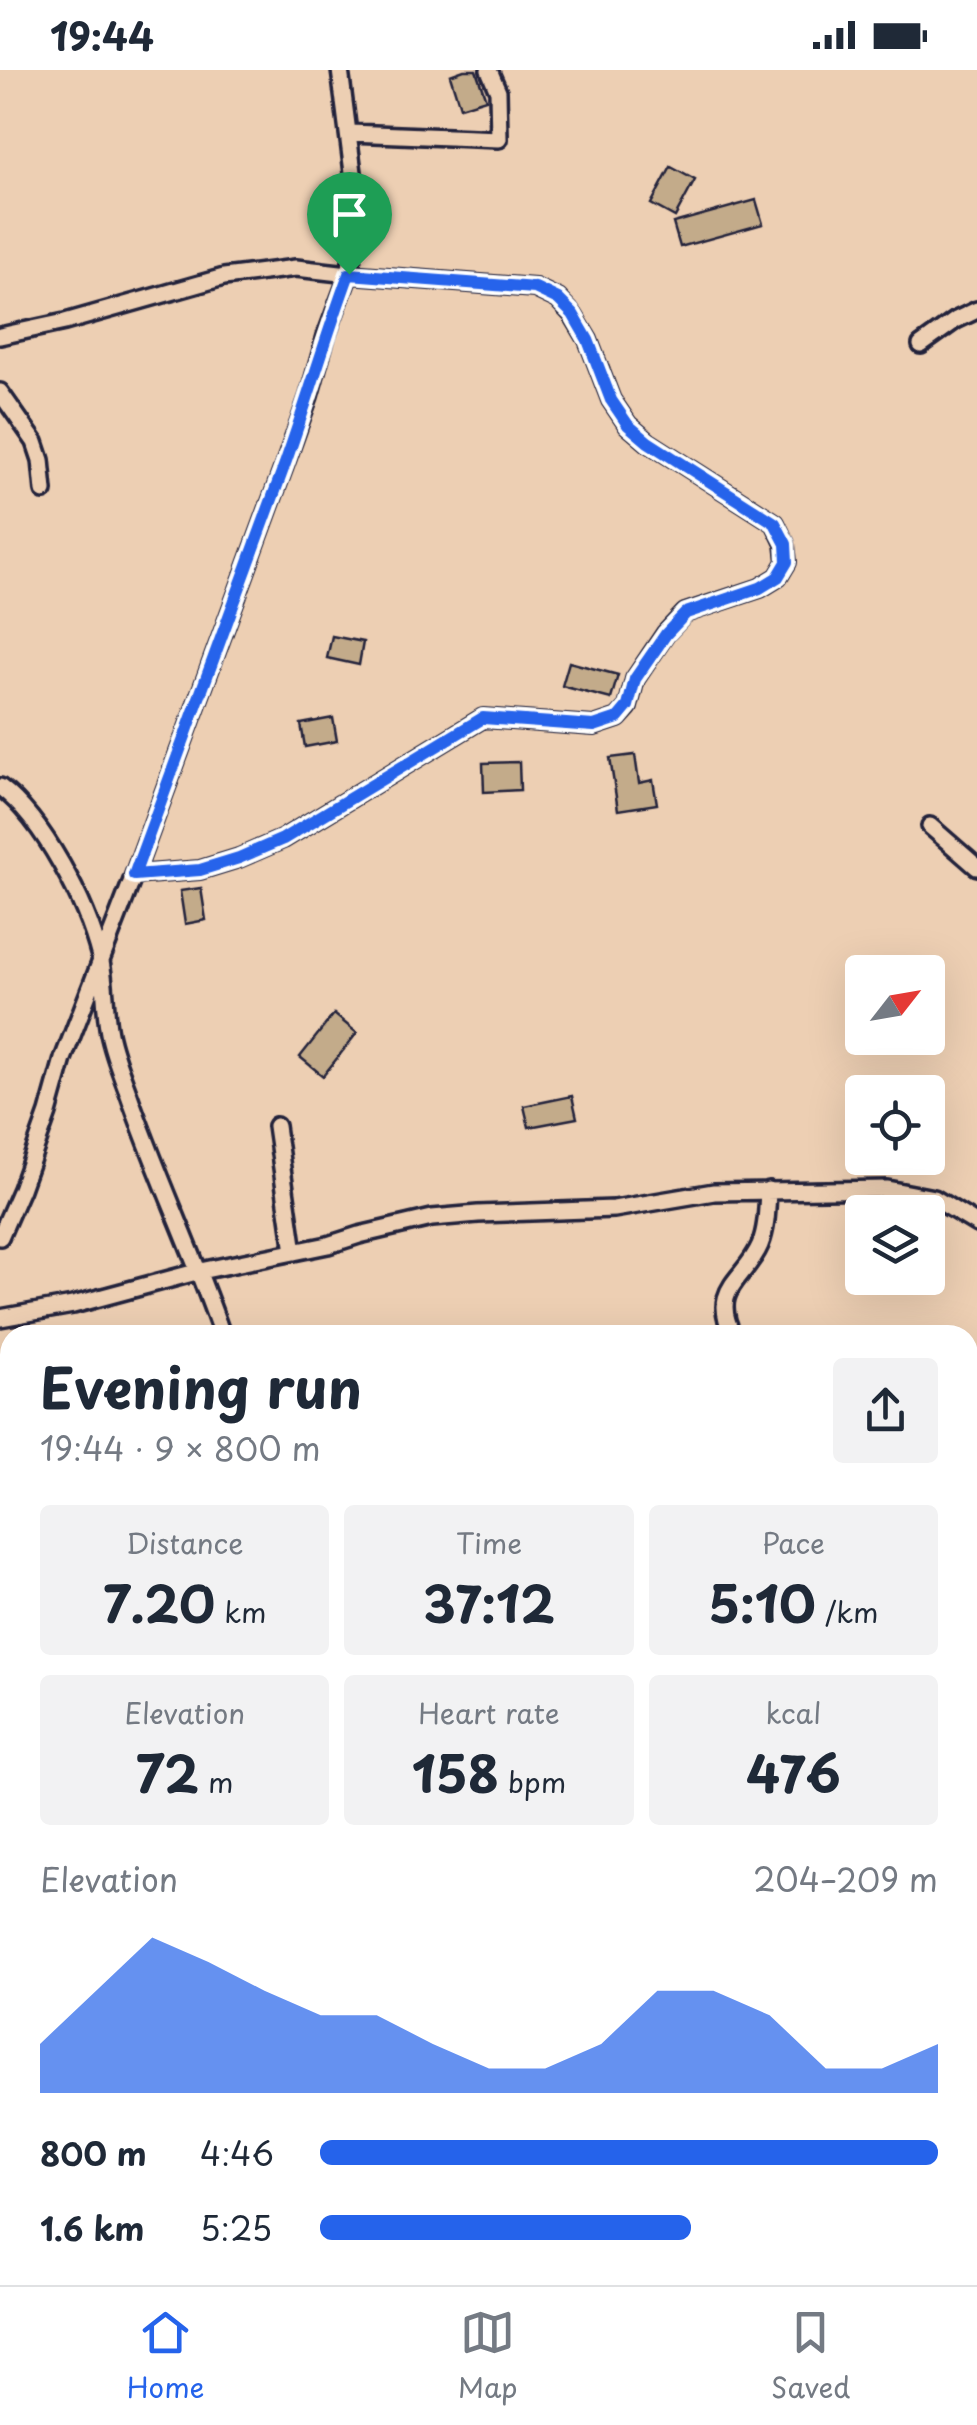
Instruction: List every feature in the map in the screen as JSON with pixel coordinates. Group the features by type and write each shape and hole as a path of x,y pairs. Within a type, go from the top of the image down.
{"street":[{"path":"0,1237 286,461 349,274 358,222 340,70"},
{"path":"350,133 499,139 498,91 489,70"},
{"path":"0,336 65,322 224,277 296,268 535,288 558,299 573,314 588,340 611,400 628,425 648,442 775,523 786,544 787,562 778,577 760,588 686,613 635,679 628,706 618,718 594,726 483,718 283,839 200,870 134,875"},
{"path":"921,344 977,310"},
{"path":"0,392 35,442 44,491"},
{"path":"0,788 10,794 65,869 85,912 101,959 109,1034 154,1163 200,1270 219,1325"},
{"path":"930,826 977,868"},
{"path":"276,1126 294,1252"},
{"path":"0,1318 73,1306 200,1270 432,1218 614,1209 714,1192 887,1189 934,1198 977,1224"},
{"path":"728,1325 726,1294 760,1247 768,1190"}],"building":[{"path":"476,70 486,99 460,107 450,75"},
{"path":"671,167 695,180 675,217 651,204"},
{"path":"756,200 763,224 680,247 673,223"},
{"path":"332,636 363,642 359,665 327,658"},
{"path":"569,662 618,675 611,699 562,686"},
{"path":"333,718 337,741 305,747 301,724"},
{"path":"635,755 639,783 653,780 657,804 618,810 610,758"},
{"path":"519,762 520,790 484,792 483,763"},
{"path":"201,888 206,920 185,924 180,891"},
{"path":"334,1014 357,1033 323,1076 300,1057"},
{"path":"572,1096 577,1118 529,1127 524,1106"}],"route":[{"path":"349,274 535,288 558,299 573,314 588,340 611,400 628,425 648,442 775,523 786,544 787,562 778,577 760,588 686,613 635,679 628,706 618,718 594,726 483,718 283,839 200,870 134,875 286,461 349,274"}]}
